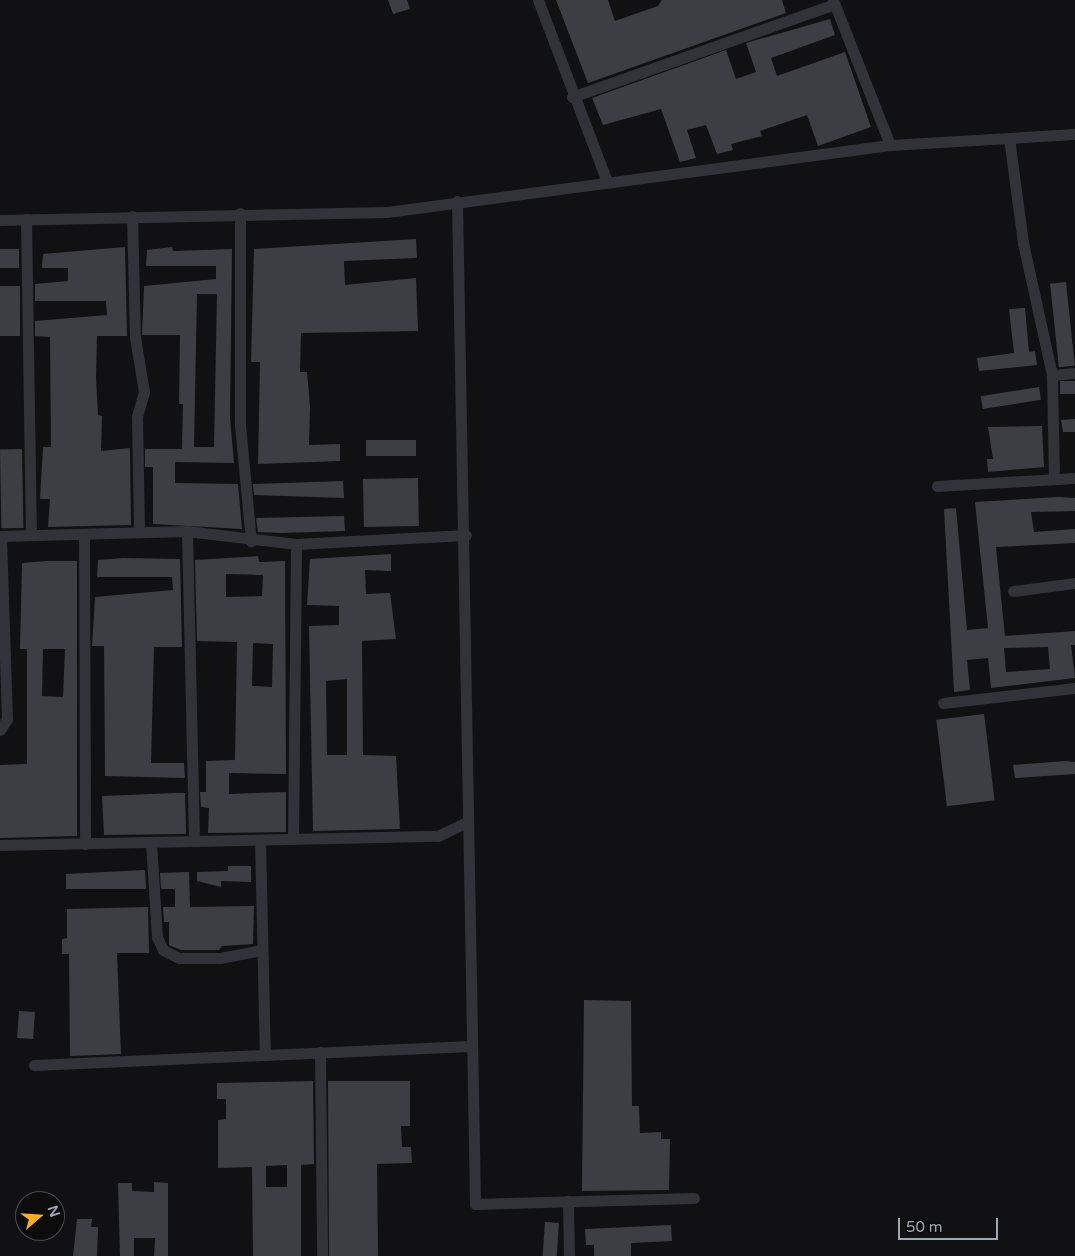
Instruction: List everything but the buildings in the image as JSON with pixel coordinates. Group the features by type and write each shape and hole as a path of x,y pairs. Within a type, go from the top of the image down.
{"street":[{"path":"538,0 572,97 606,179"},
{"path":"572,97 833,2 890,145"},
{"path":"0,220 387,212 606,179 890,145 1075,134"},
{"path":"1008,138 1023,242 1052,375 1054,478"},
{"path":"457,201 466,535 467,822 475,1204 694,1198"},
{"path":"240,214 240,425 251,541"},
{"path":"132,216 135,337 144,392 136,417 139,532"},
{"path":"26,219 31,535"},
{"path":"1052,375 1075,373"},
{"path":"937,486 1075,478"},
{"path":"0,730 7,719 0,536 187,531 251,541 296,544 466,535"},
{"path":"187,531 194,842"},
{"path":"84,534 85,844"},
{"path":"294,839 296,544"},
{"path":"1013,591 1075,583"},
{"path":"943,702 1075,688"},
{"path":"0,846 438,836 467,822"},
{"path":"260,840 265,1054"},
{"path":"150,842 157,937 164,950 187,958 262,950"},
{"path":"34,1065 471,1046"},
{"path":"320,1052 322,1256"},
{"path":"568,1201 569,1256"}]}
